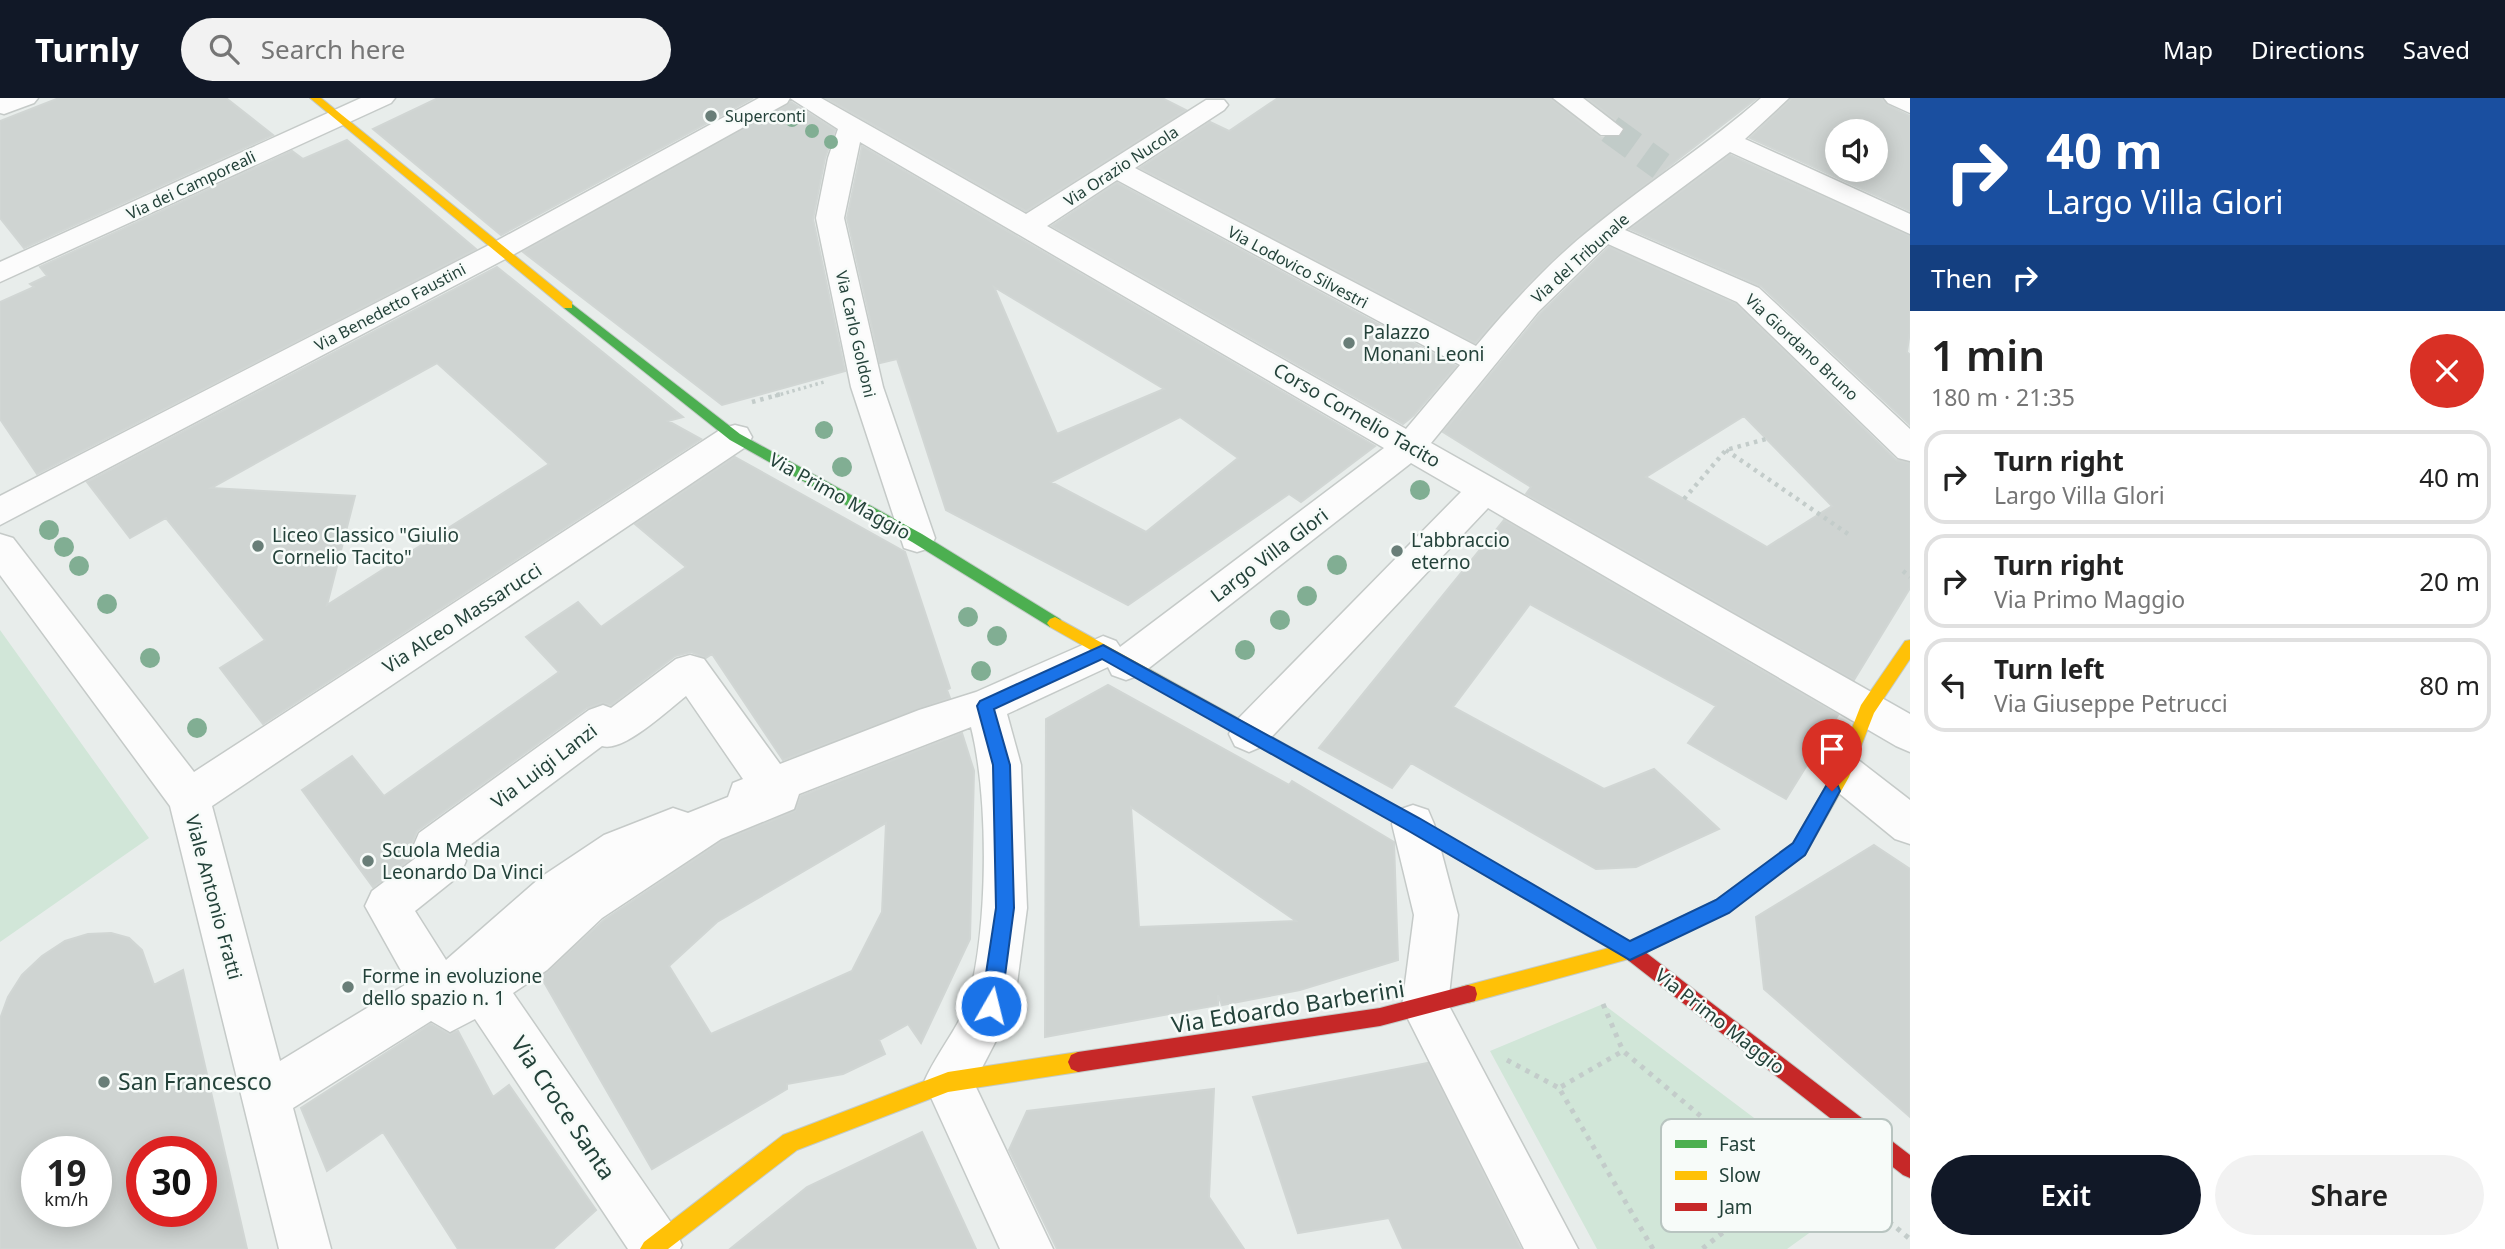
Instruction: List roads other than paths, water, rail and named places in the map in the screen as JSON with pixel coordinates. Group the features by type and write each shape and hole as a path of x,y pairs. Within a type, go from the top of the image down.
{"street":[{"path":"0,102 4,106 25,98"},
{"name":"Via Primo Maggio","path":"315,98 499,251 735,437 917,538 1115,658 1413,824 1630,951 1847,1119"},
{"name":"Via dei Camporeali","path":"0,273 382,98"},
{"name":"Via Benedetto Faustini","path":"0,512 499,251 778,98"},
{"name":"Corso Cornelio Tacito","path":"803,98 1910,734"},
{"path":"1566,98 1610,129"},
{"name":"Via del Tribunale","path":"1411,445 1482,363 1527,305 1669,172 1728,141 1776,98"},
{"name":"Via Orazio Nucola","path":"1027,226 1116,169 1214,100"},
{"name":"Via Carlo Goldoni","path":"852,125 841,158 830,218 865,379 917,538"},
{"path":"1728,141 1910,225"},
{"name":"Via Lodovico Silvestri","path":"1116,169 1482,363"},
{"name":"Via Giordano Bruno","path":"1604,232 1748,295 1910,449"},
{"name":"Via Alceo Massarucci","path":"188,798 735,437"},
{"name":"Largo Villa Glori","path":"985,706 1115,658 1411,445"},
{"path":"1249,734 1486,488"},
{"name":"Viale Antonio Fratti","path":"0,548 188,798 301,1233"},
{"name":"Via Edoardo Barberini","path":"653,1247 790,1142 948,1082 1425,1007 1630,951 1722,906 1799,849 1843,772 1867,710 1910,646"},
{"name":"Via Luigi Lanzi","path":"464,983 387,906 445,861 434,847 603,722 610,731 690,671 772,787"},
{"path":"266,1097 464,983 556,892 619,849 933,722 985,706 1001,765 1005,908 991,1006 948,1082 1027,1249"},
{"path":"1843,772 1910,825"},
{"path":"1413,824 1436,915 1425,1007 1552,1249"},
{"name":"Via Croce Santa","path":"464,983 653,1247"},
{"name":"Via Primo Maggio","path":"1892,1154 1910,1168"}],"tunnel":[{"path":"1610,129 1661,166"}],"place":[{"name":"Superconti","path":"711,116"},
{"name":"Palazzo Monani Leoni","path":"1349,343"},
{"name":"Liceo Classico \"Giulio Cornelio Tacito\"","path":"258,546"},
{"name":"L'abbraccio eterno","path":"1397,551"},
{"name":"Scuola Media Leonardo Da Vinci","path":"368,861"},
{"name":"Forme in evoluzione dello spazio n. 1","path":"348,987"},
{"name":"San Francesco","path":"104,1082"}]}
